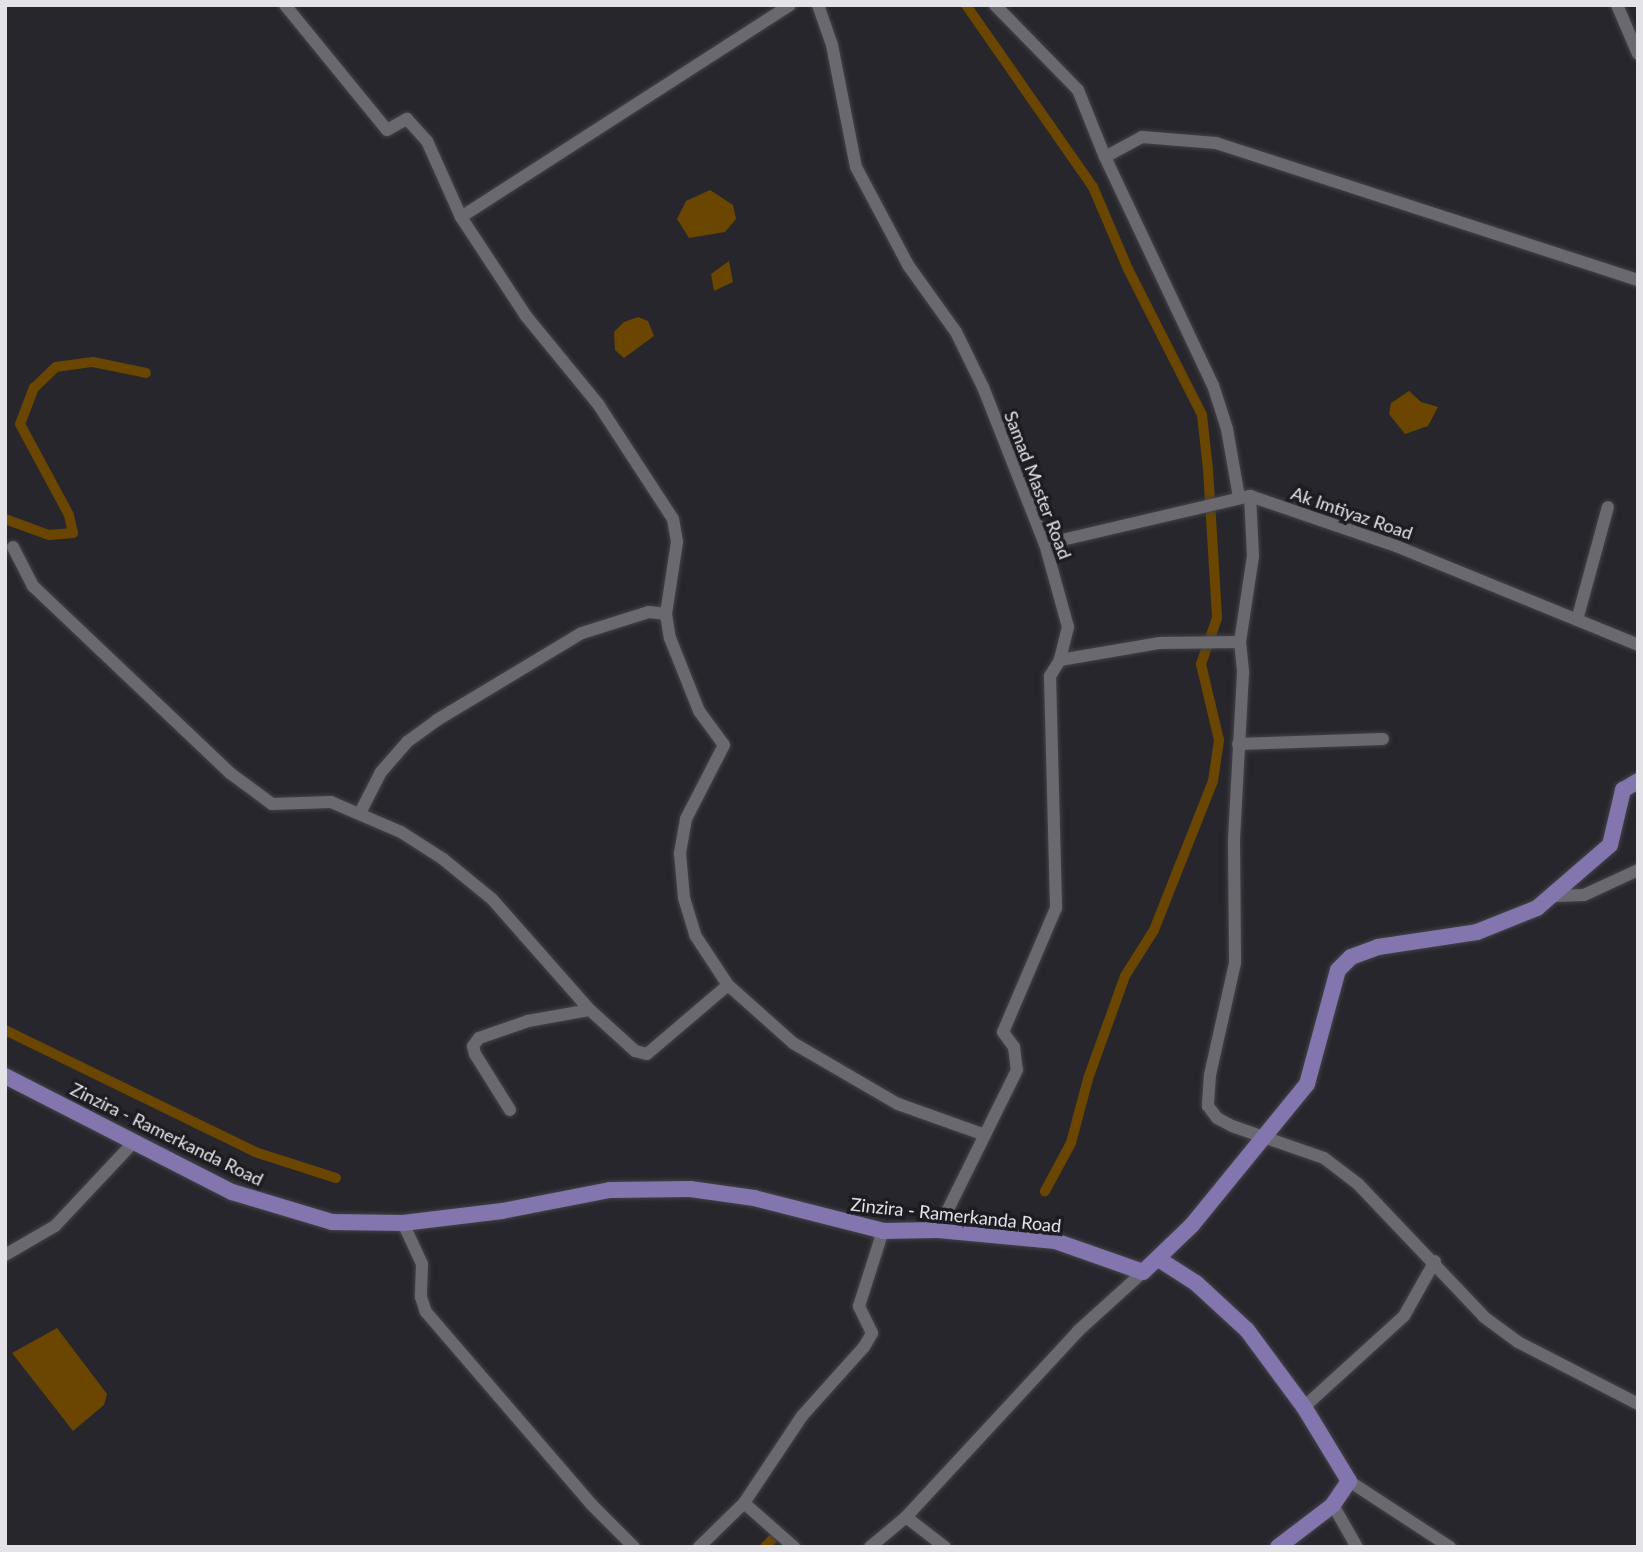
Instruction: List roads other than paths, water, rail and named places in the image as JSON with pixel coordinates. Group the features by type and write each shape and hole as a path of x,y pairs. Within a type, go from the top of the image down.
{"main road":[{"path":"1143,1272 1160,1260 1265,1139 1307,1084 1315,1066 1330,984 1351,957 1378,947 1477,932 1519,918 1555,896 1610,845 1623,790 1638,781"},
{"name":"Zinzira - Ramerkanda Road","path":"5,1076 232,1192 287,1211 332,1222 403,1223 633,1188 754,1198 883,1231 938,1230 1055,1241 1143,1272"},
{"path":"1160,1260 1196,1283 1230,1313 1304,1407 1349,1481 1333,1505 1278,1547"}],"street":[{"path":"285,5 387,130 407,118 427,141 461,217 526,316 598,404 662,496 673,519 677,542 666,614 670,638 688,688 724,745 686,819 680,853 684,898 695,936 728,985 793,1043 898,1104 985,1135"},
{"path":"461,217 790,5"},
{"name":"Samad Master Road","path":"818,5 832,45 856,167 908,265 956,332 983,387 1045,544 1068,627 1060,660 1050,676 1056,908 1003,1031 1014,1047 1017,1070 938,1230"},
{"path":"995,5 1078,90 1105,157 1213,386 1227,429 1253,556 1240,642 1243,687 1238,744 1235,963 1210,1075 1208,1106 1217,1118 1265,1139 1324,1158 1358,1184 1435,1261 1483,1317 1518,1342 1638,1404"},
{"path":"1617,5 1638,54"},
{"path":"1105,157 1142,136 1216,143 1638,280"},
{"path":"1045,544 1240,497"},
{"name":"Ak Imtiyaz Road","path":"1240,497 1396,546 1638,645"},
{"path":"1577,620 1608,507"},
{"path":"13,548 33,586 248,787 272,804 331,802 360,813 432,852 492,899 590,1010 635,1051 647,1054 728,985"},
{"path":"360,813 381,772 407,742 437,720 582,632 649,612 666,614"},
{"path":"1060,660 1110,649 1198,641 1240,642"},
{"path":"1238,744 1383,739"},
{"path":"1555,896 1584,895 1638,870"},
{"path":"510,1110 475,1054 473,1046 479,1038 528,1021 590,1010"},
{"path":"5,1255 55,1226 134,1142"},
{"path":"403,1223 422,1264 421,1297 426,1312 591,1504 635,1547"},
{"path":"699,1547 744,1503 795,1425 872,1334 859,1306 883,1231"},
{"path":"1304,1407 1344,1376 1404,1317 1435,1261"},
{"path":"870,1547 906,1517 1078,1331 1143,1272"},
{"path":"1349,1481 1450,1547"},
{"path":"744,1503 794,1547"},
{"path":"1333,1505 1357,1547"},
{"path":"906,1517 945,1547"}],"waterway":[{"path":"966,5 1093,187 1128,269 1202,415 1208,469 1217,618 1201,664 1219,740 1213,781 1154,930 1125,976 1088,1079 1071,1143 1045,1191"},
{"path":"5,519 49,535 73,533 69,515 20,424 34,388 56,367 93,362 146,373"},
{"path":"5,1030 255,1152 336,1178"},
{"path":"765,1547 776,1535"}]}
